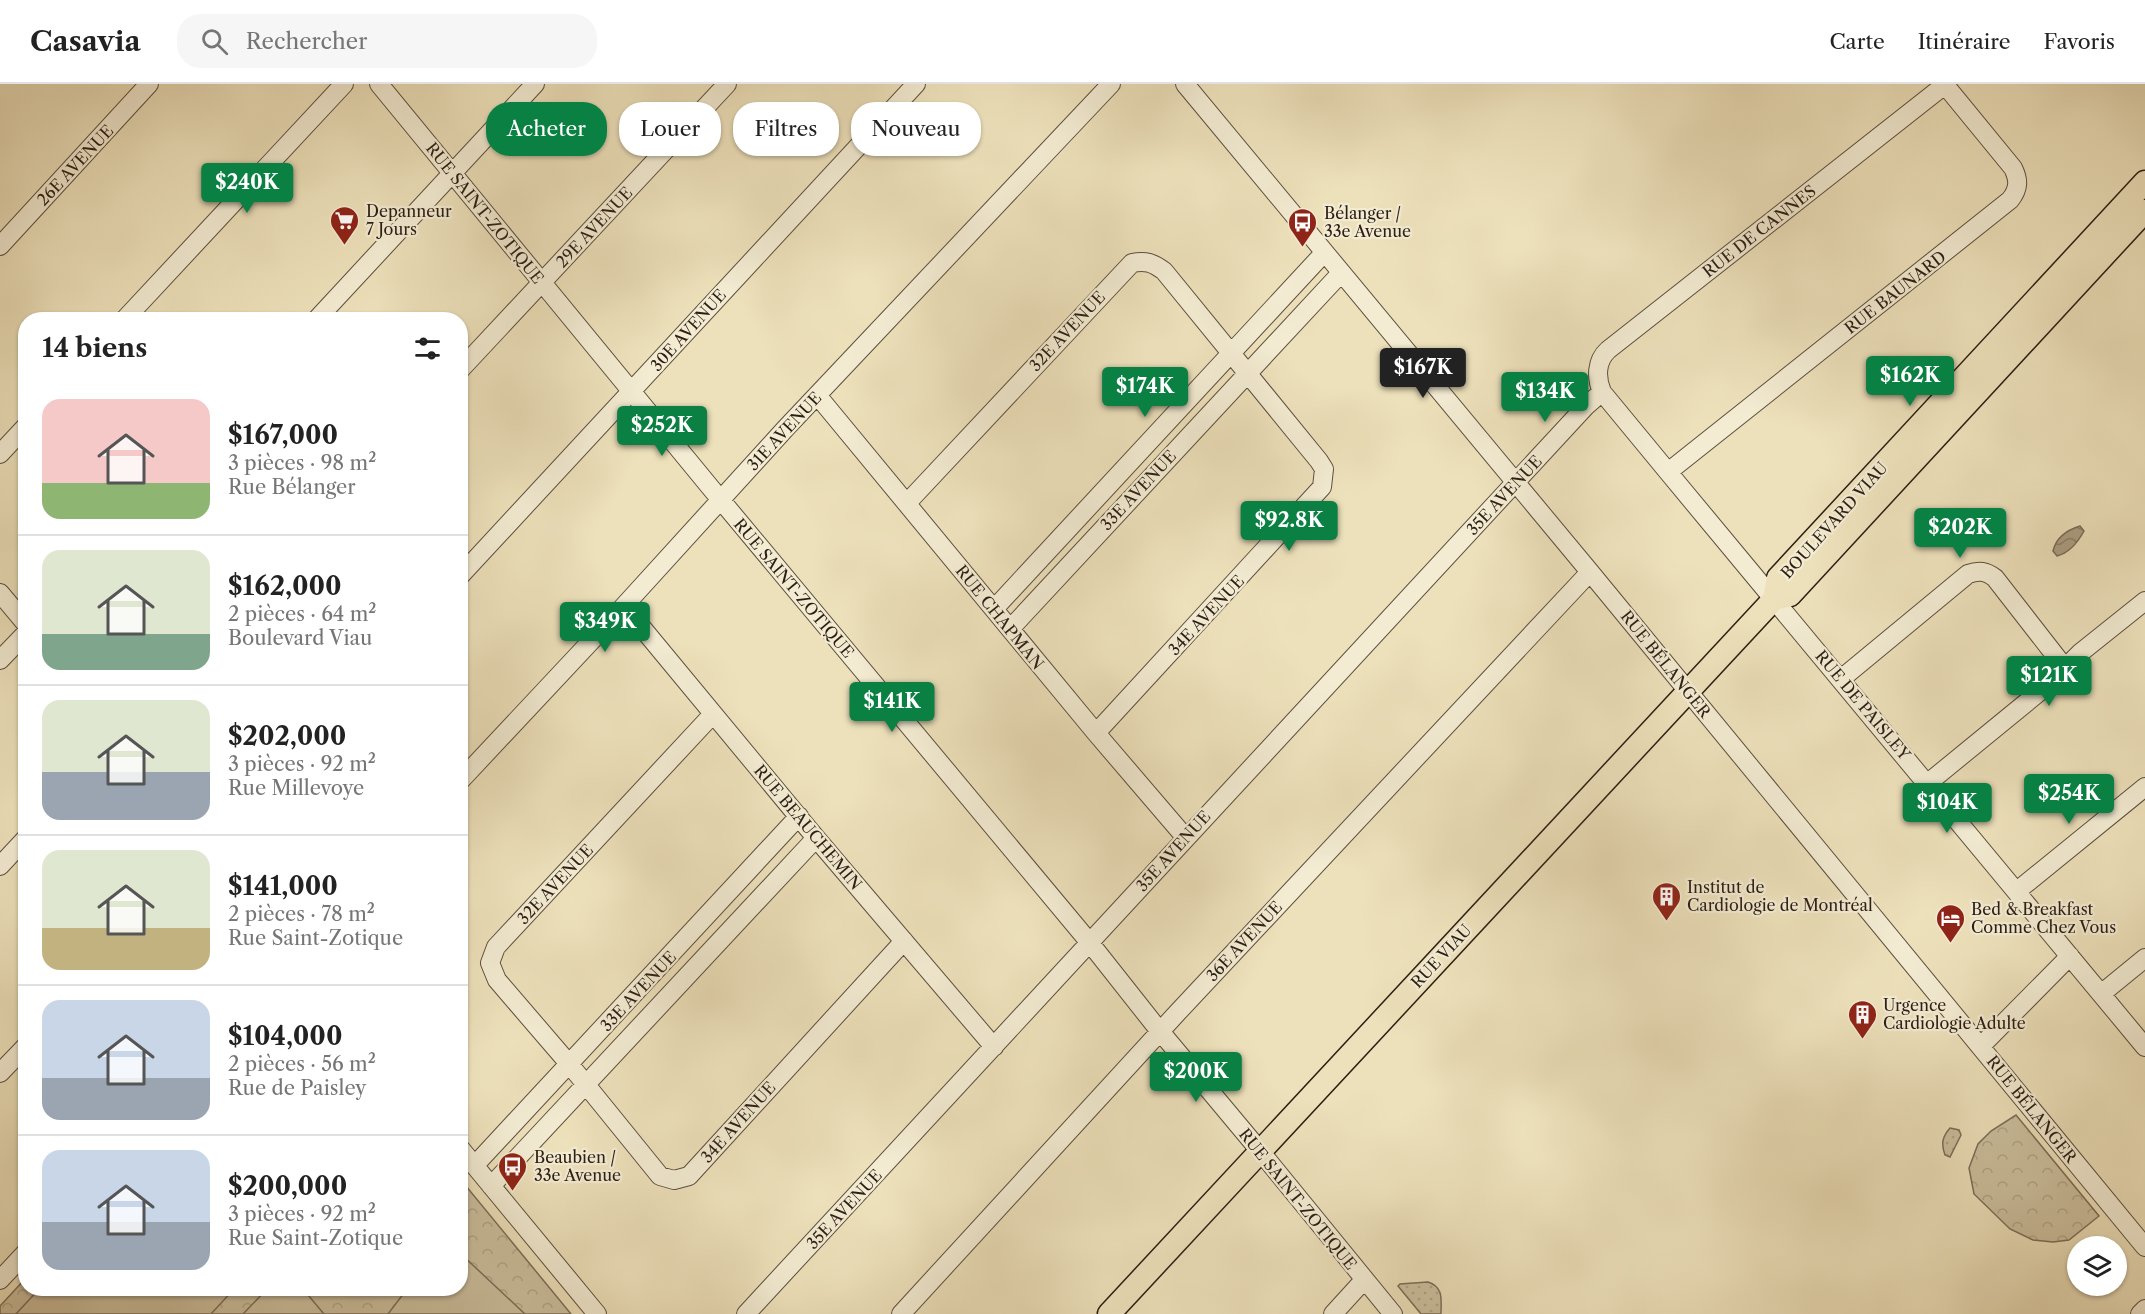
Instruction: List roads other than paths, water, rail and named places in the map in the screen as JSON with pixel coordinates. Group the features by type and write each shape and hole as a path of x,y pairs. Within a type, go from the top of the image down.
{"main road":[{"name":"BOULEVARD VIAU","path":"2145,182 1778,578 1774,599 1790,595 2145,211"},
{"name":"RUE VIAU","path":"1109,1314 1774,599"}],"street":[{"name":"26E AVENUE","path":"0,246 149,84"},
{"path":"131,312 344,84"},
{"name":"RUE SAINT-ZOTIQUE","path":"379,84 1090,943 1160,1032 1393,1314"},
{"path":"323,312 535,84"},
{"name":"29E AVENUE","path":"468,362 727,84"},
{"name":"30E AVENUE","path":"468,567 916,84"},
{"name":"31E AVENUE","path":"468,772 817,395 1111,84"},
{"name":"RUE BÉLANGER","path":"1185,84 2145,1247"},
{"name":"RUE DE CANNES","path":"1602,392 1598,380 1599,364 1600,358 1608,350 1946,84"},
{"name":"RUE BAUNARD","path":"1668,472 2001,208 2015,194 2018,177 2013,168 1946,84"},
{"name":"33E AVENUE","path":"994,609 1324,253"},
{"name":"32E AVENUE","path":"907,503 1132,263 1143,261 1154,264 1164,271 1231,352"},
{"name":"33E AVENUE","path":"1010,629 1341,273"},
{"name":"34E AVENUE","path":"1096,733 1322,487 1324,469 1319,461 1231,352"},
{"name":"RUE DE PAISLEY","path":"1602,392 2145,1047"},
{"name":"35E AVENUE","path":"746,1314 1090,943 1185,837 1586,406 1602,392"},
{"name":"RUE CHAPMAN","path":"817,395 1096,733 1185,837"},
{"path":"0,454 18,435"},
{"path":"1841,679 1968,574 1976,571 1989,573 1995,578 2065,668"},
{"name":"36E AVENUE","path":"900,1314 1590,572"},
{"path":"0,593 18,614"},
{"path":"1928,783 2049,684 2080,653 2145,601"},
{"name":"RUE BEAUCHEMIN","path":"624,606 816,838 994,1047"},
{"path":"0,660 18,641"},
{"name":"32E AVENUE","path":"570,1065 497,980 490,963 496,947 713,714"},
{"path":"2017,891 2145,787"},
{"name":"33E AVENUE","path":"475,1166 799,816"},
{"name":"33E AVENUE","path":"491,1186 816,838"},
{"path":"0,866 18,847"},
{"name":"34E AVENUE","path":"570,1065 660,1176 674,1180 689,1176 904,941"},
{"path":"1981,1046 2070,956"},
{"path":"2102,994 2145,958"},
{"path":"0,1073 18,1054"},
{"path":"468,1158 597,1314"},
{"path":"0,1280 18,1261"},
{"path":"1333,1314 1364,1280"},
{"path":"2140,1314 2145,1309"}],"water":[{"path":"2080,526 2084,531 2079,539 2069,550 2057,556 2053,551 2059,538"}],"place":[{"name":"Depanneur 7 Jours","path":"345,246"},
{"name":"Bélanger / 33e Avenue","path":"1303,248"},
{"name":"Institut de Cardiologie de Montréal","path":"1666,922"},
{"name":"Bed & Breakfast Comme Chez Vous","path":"1950,944"},
{"name":"Urgence Cardiologie Adulte","path":"1862,1040"},
{"name":"Beaubien / 33e Avenue","path":"513,1192"}]}
